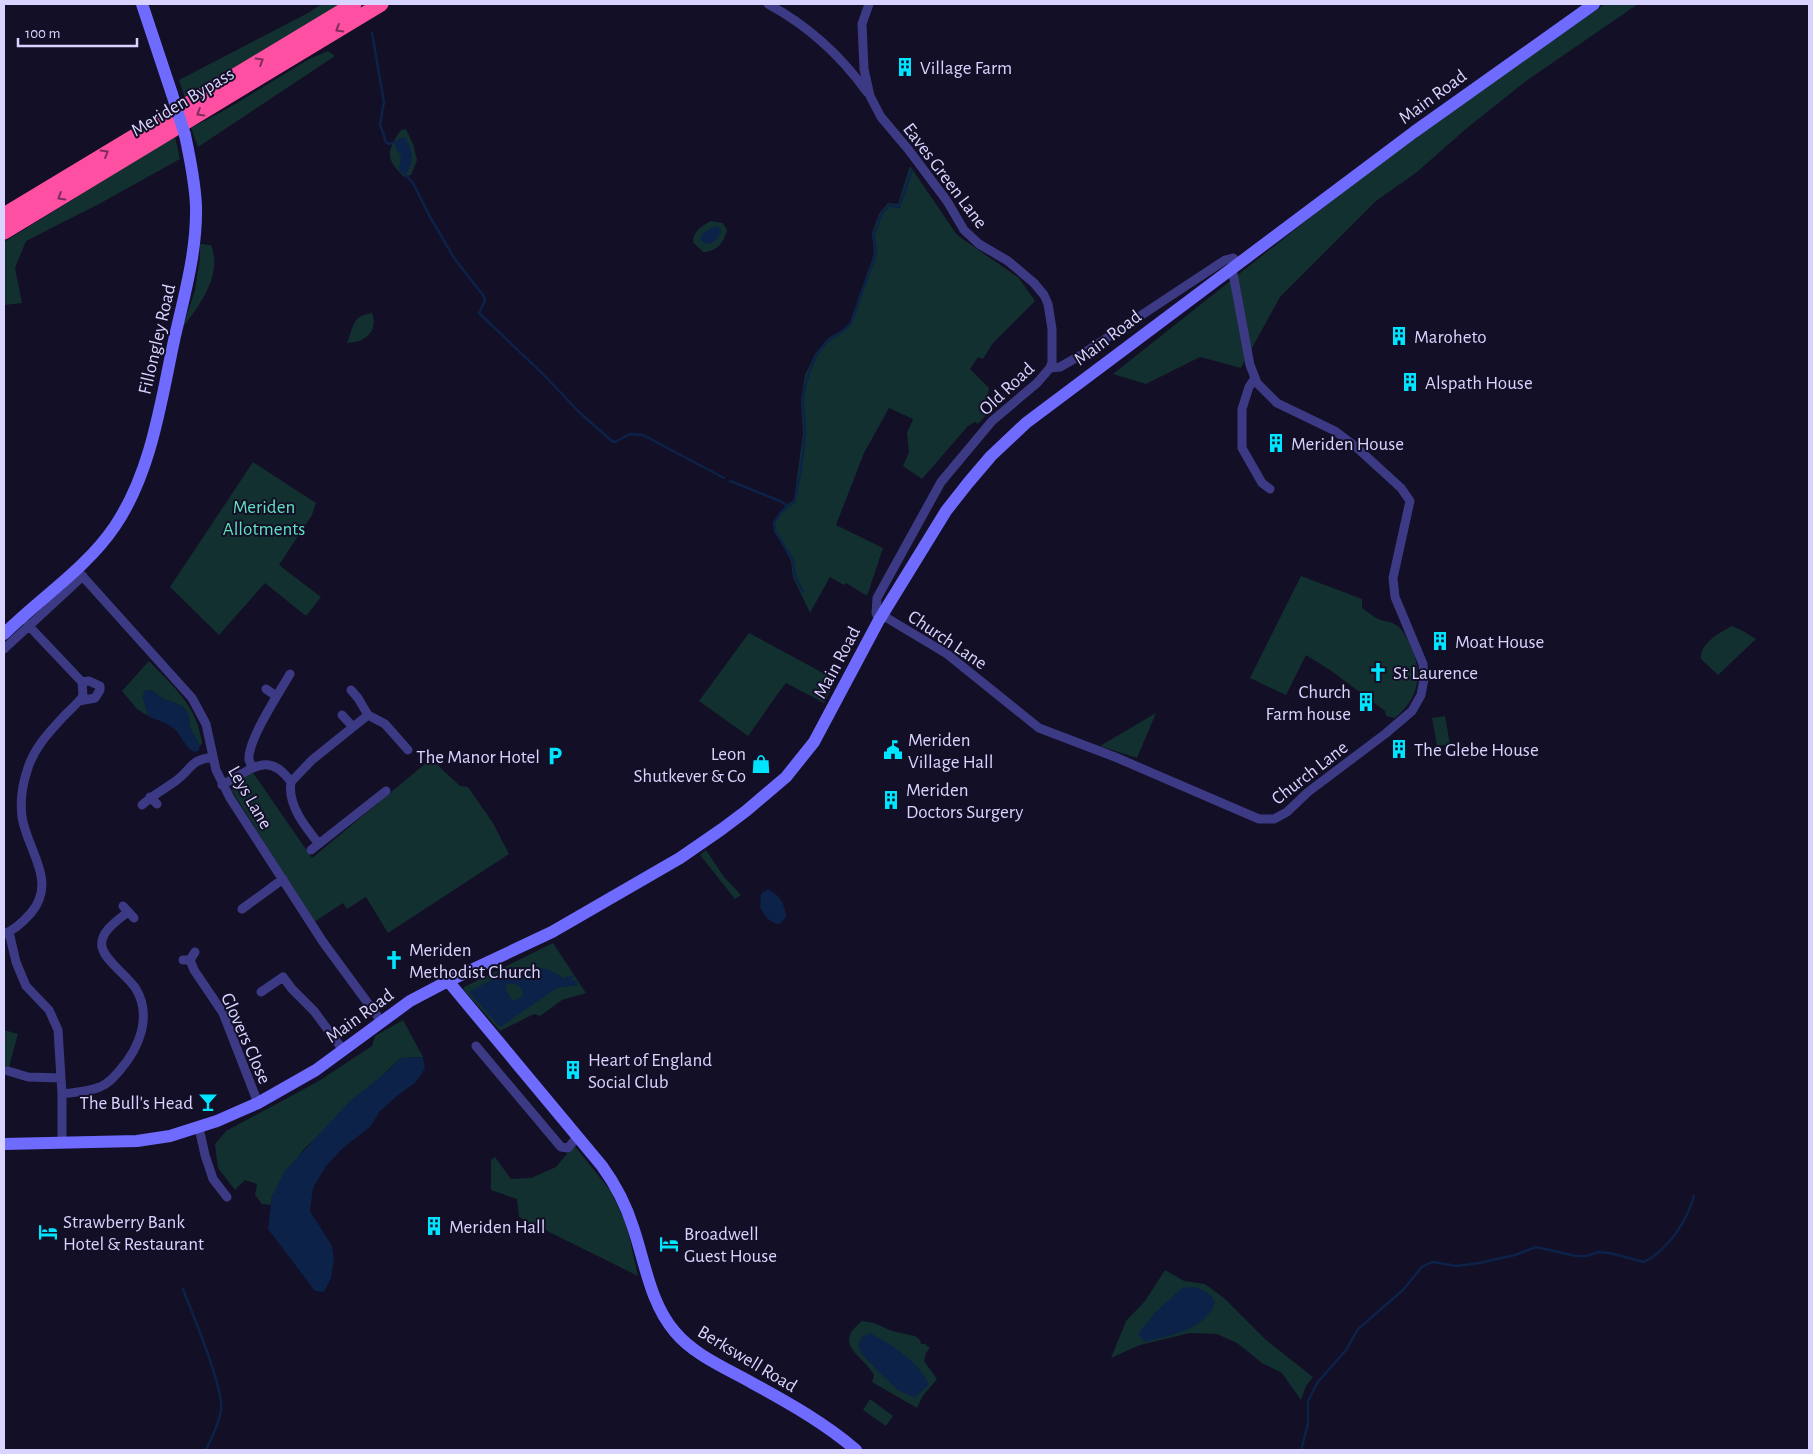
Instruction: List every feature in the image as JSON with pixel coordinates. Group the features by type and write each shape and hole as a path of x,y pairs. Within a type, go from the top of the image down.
{"highway":[{"name":"Meriden Bypass","path":"4,215 354,4"},
{"name":"Meriden Bypass","path":"4,232 381,4"}],"main road":[{"name":"Fillongley Road","path":"4,634 80,573 127,506 138,484 153,436 186,289 194,240 196,206 194,187 185,135 142,4"},
{"name":"Main Road","path":"4,1144 137,1141 170,1136 199,1128 258,1103 316,1070 410,1001 448,981 519,949 578,917 692,850 766,795 786,776 817,738 881,618 946,512 968,482 991,456 1026,423 1414,132 1594,4"},
{"name":"Berkswell Road","path":"448,981 602,1166 618,1191 633,1225 656,1301 675,1332 686,1344 702,1355 830,1430 856,1450"}],"street":[{"path":"768,4 801,25 852,70 870,96"},
{"name":"Eaves Green Lane","path":"869,4 862,24 864,69 870,96 880,117 908,149 947,201 964,230 979,244 1008,261 1034,283 1044,295 1048,304 1052,329 1052,362 1050,368"},
{"path":"852,70 864,69"},
{"name":"Old Road","path":"881,618 876,613 876,598 941,482 992,421 1037,383 1050,368 1060,367 1081,355 1225,260 1233,258 1236,266"},
{"name":"Church Lane","path":"881,618 947,654 1039,728 1115,757 1260,819 1274,819 1282,815 1308,792 1385,734 1412,711 1421,695 1424,679 1423,664 1395,597 1393,578 1410,501 1401,488 1355,446 1335,431 1277,403 1265,393 1255,378 1250,365 1236,266"},
{"path":"1255,378 1249,387 1242,409 1242,448 1262,483 1270,489"},
{"name":"Fillongley Road","path":"4,648 80,573"},
{"name":"Leys Lane","path":"80,573 192,698 206,724 212,757 222,784 323,942 381,1022"},
{"path":"28,625 82,682 83,696 42,740 34,752 27,769 21,802 22,818 39,865 42,884 36,906 23,922 7,933 26,986 49,1010 58,1030 62,1094 62,1142"},
{"path":"252,767 250,760 253,741 276,696 290,674"},
{"path":"79,701 95,698 100,690 100,686 96,683 82,682"},
{"path":"266,689 276,696"},
{"path":"350,690 358,698 368,715 384,724 408,750"},
{"path":"342,715 352,727"},
{"path":"319,844 303,822 293,802 290,792 292,782 312,760 368,715"},
{"path":"142,805 150,797 178,780 198,759 212,757"},
{"path":"222,784 238,777 252,767 264,764 275,766 283,771 292,782"},
{"path":"311,850 386,791"},
{"path":"150,797 157,804"},
{"path":"242,909 283,880"},
{"path":"62,1094 100,1087 111,1080 130,1058 138,1041 144,1012 141,999 132,983 105,954 102,946 102,940 106,931 128,912"},
{"name":"Glovers Close","path":"190,958 194,970 222,1013 258,1103"},
{"path":"261,992 283,977 314,1011 343,1050"},
{"path":"476,1046 561,1146 568,1148 577,1137"},
{"path":"8,1071 28,1078 61,1078"},
{"path":"199,1128 205,1155 214,1179 227,1197"}],"green space":[{"path":"322,4 342,4 185,98 179,80"},
{"path":"1605,4 1638,4 1526,81 1467,128 1417,172 1376,201 1280,297 1241,368 1200,357 1146,384 1113,374 1376,167"},
{"path":"328,51 335,56 198,147 191,128 225,110 309,59"},
{"path":"406,129 413,144 417,160 411,175 404,177 393,165 390,150 401,130"},
{"path":"175,137 180,159 99,204 26,241 15,268 22,303 4,305 4,242"},
{"path":"910,166 957,235 1019,278 1035,301 993,343 983,359 978,357 970,369 989,388 988,395 981,407 986,415 978,424 975,422 968,426 922,479 903,466 909,452 907,433 913,419 889,408 864,453 836,525 883,548 867,596 846,583 844,585 830,577 810,613 793,577 791,561 775,531 773,523 785,506 794,500 803,433 801,400 805,375 815,354 827,339 845,328 850,322 874,254 872,233 879,214 888,203 898,204"},
{"path":"710,221 723,223 727,230 724,238 716,248 703,252 693,242 698,230"},
{"path":"200,244 211,245 214,256 212,278 208,289 183,327 195,290"},
{"path":"372,313 374,325 369,335 359,341 347,343 357,319 365,314"},
{"name":"Meriden Allotments","path":"253,462 316,503 312,515 279,565 321,597 306,616 265,583 219,635 170,587"},
{"path":"1301,576 1362,599 1362,608 1378,619 1396,625 1401,629 1415,657 1418,677 1414,695 1403,711 1395,718 1386,716 1385,711 1330,670 1306,655 1286,695 1250,678"},
{"path":"1732,626 1756,639 1718,675 1701,659 1702,653 1711,639"},
{"path":"749,633 836,680 824,703 786,683 748,736 699,701"},
{"path":"149,661 190,708 199,730 202,743 200,746 190,728 188,714 184,708 165,700 151,690 143,696 148,716 137,709 122,691"},
{"path":"1156,713 1137,758 1100,746"},
{"path":"1445,716 1450,744 1437,746 1432,718"},
{"path":"431,759 460,786 468,787 493,823 509,854 388,933 366,897 347,909 343,903 314,922 232,791 233,784 252,771 312,858"},
{"path":"706,850 724,877 741,895 735,899 700,855"},
{"path":"553,943 586,993 562,1000 540,1016 534,1014 500,1031 463,989 464,987"},
{"path":"403,1020 423,1057 401,1058 304,1149 272,1196 271,1205 262,1204 255,1195 257,1184 245,1180 235,1190 218,1168 215,1144 226,1131 317,1082 372,1046 375,1036"},
{"path":"4,1030 18,1034 7,1074 4,1075"},
{"path":"574,1145 610,1190 627,1226 638,1276 519,1217 517,1199 491,1190 491,1160 495,1157 511,1179 531,1178 556,1167"},
{"path":"1165,1270 1184,1281 1205,1284 1224,1298 1266,1340 1313,1377 1306,1386 1301,1400 1282,1373 1262,1363 1237,1343 1217,1334 1190,1333 1140,1345 1111,1358 1126,1321 1145,1301"},
{"path":"862,1321 915,1336 920,1340 921,1344 925,1344 930,1348 926,1353 924,1361 937,1379 922,1397 917,1408 872,1382 874,1375 849,1343 853,1329"},
{"path":"870,1399 893,1416 886,1426 863,1410"}],"water":[{"path":"404,137 412,156 405,174 401,173 399,169 401,157 395,146 397,140"},
{"path":"715,226 719,227 721,232 715,241 708,244 703,242 700,238 703,233"},
{"path":"151,690 165,700 184,708 188,714 190,728 200,746 198,751 194,752 191,750 170,726 148,716 143,696 144,691"},
{"path":"768,889 779,897 784,908 786,917 780,924 770,921 760,907 761,894"},
{"path":"520,967 528,970 543,969 558,974 563,978 574,975 572,980 577,982 578,985 557,988 500,1027 469,992 511,969","holes":["507,984 517,985 521,988 523,996 513,1001 505,989"]},
{"path":"423,1057 425,1068 416,1082 380,1111 370,1127 344,1147 326,1166 313,1188 310,1211 332,1246 334,1258 331,1278 324,1292 315,1291 268,1229 272,1196 285,1171 349,1102 401,1058"},
{"path":"1193,1287 1206,1292 1215,1302 1204,1319 1196,1325 1176,1334 1145,1342 1138,1334 1156,1312 1182,1288"},
{"path":"870,1333 904,1354 924,1376 929,1384 915,1398 898,1390 861,1353 858,1345 862,1337"}],"waterway":[{"path":"372,33 384,102 380,124 386,142 389,144 395,142"},
{"path":"803,592 795,576 793,560 775,531 774,523 781,512 794,502 796,494 805,434 803,400 806,382 815,357 822,347 851,323 876,254 874,234 881,215 889,205 899,207 912,170"},
{"path":"405,174 413,183 454,258 483,295 485,301 479,313 544,375 580,413 612,441 615,442 630,434 643,435 724,478"},
{"path":"730,481 788,506"},
{"path":"1301,1450 1308,1424 1308,1401 1317,1383 1346,1350 1358,1329 1403,1290 1421,1268 1427,1264 1433,1262 1457,1266 1479,1263 1515,1255 1536,1247 1576,1256 1586,1256 1598,1252 1610,1253 1644,1262 1653,1257 1669,1242 1687,1215 1694,1196"},
{"path":"183,1289 213,1368 221,1399 219,1420 206,1450"}],"place":[{"name":"Village Farm","path":"905,67"},
{"name":"Maroheto","path":"1399,336"},
{"name":"Alspath House","path":"1410,382"},
{"name":"Meriden House","path":"1276,443"},
{"name":"Moat House","path":"1440,641"},
{"name":"St Laurence","path":"1378,672"},
{"name":"Church Farm house","path":"1366,702"},
{"name":"The Glebe House","path":"1399,749"},
{"name":"Meriden Village Hall","path":"893,750"},
{"name":"The Manor Hotel","path":"555,756"},
{"name":"Leon Shutkever & Co","path":"761,764"},
{"name":"Meriden Doctors Surgery","path":"891,800"},
{"name":"Meriden Methodist Church","path":"394,960"},
{"name":"Heart of England Social Club","path":"573,1070"},
{"name":"The Bull's Head","path":"208,1102"},
{"name":"Meriden Hall","path":"434,1226"},
{"name":"Strawberry Bank Hotel & Restaurant","path":"48,1232"},
{"name":"Broadwell Guest House","path":"669,1244"}]}
